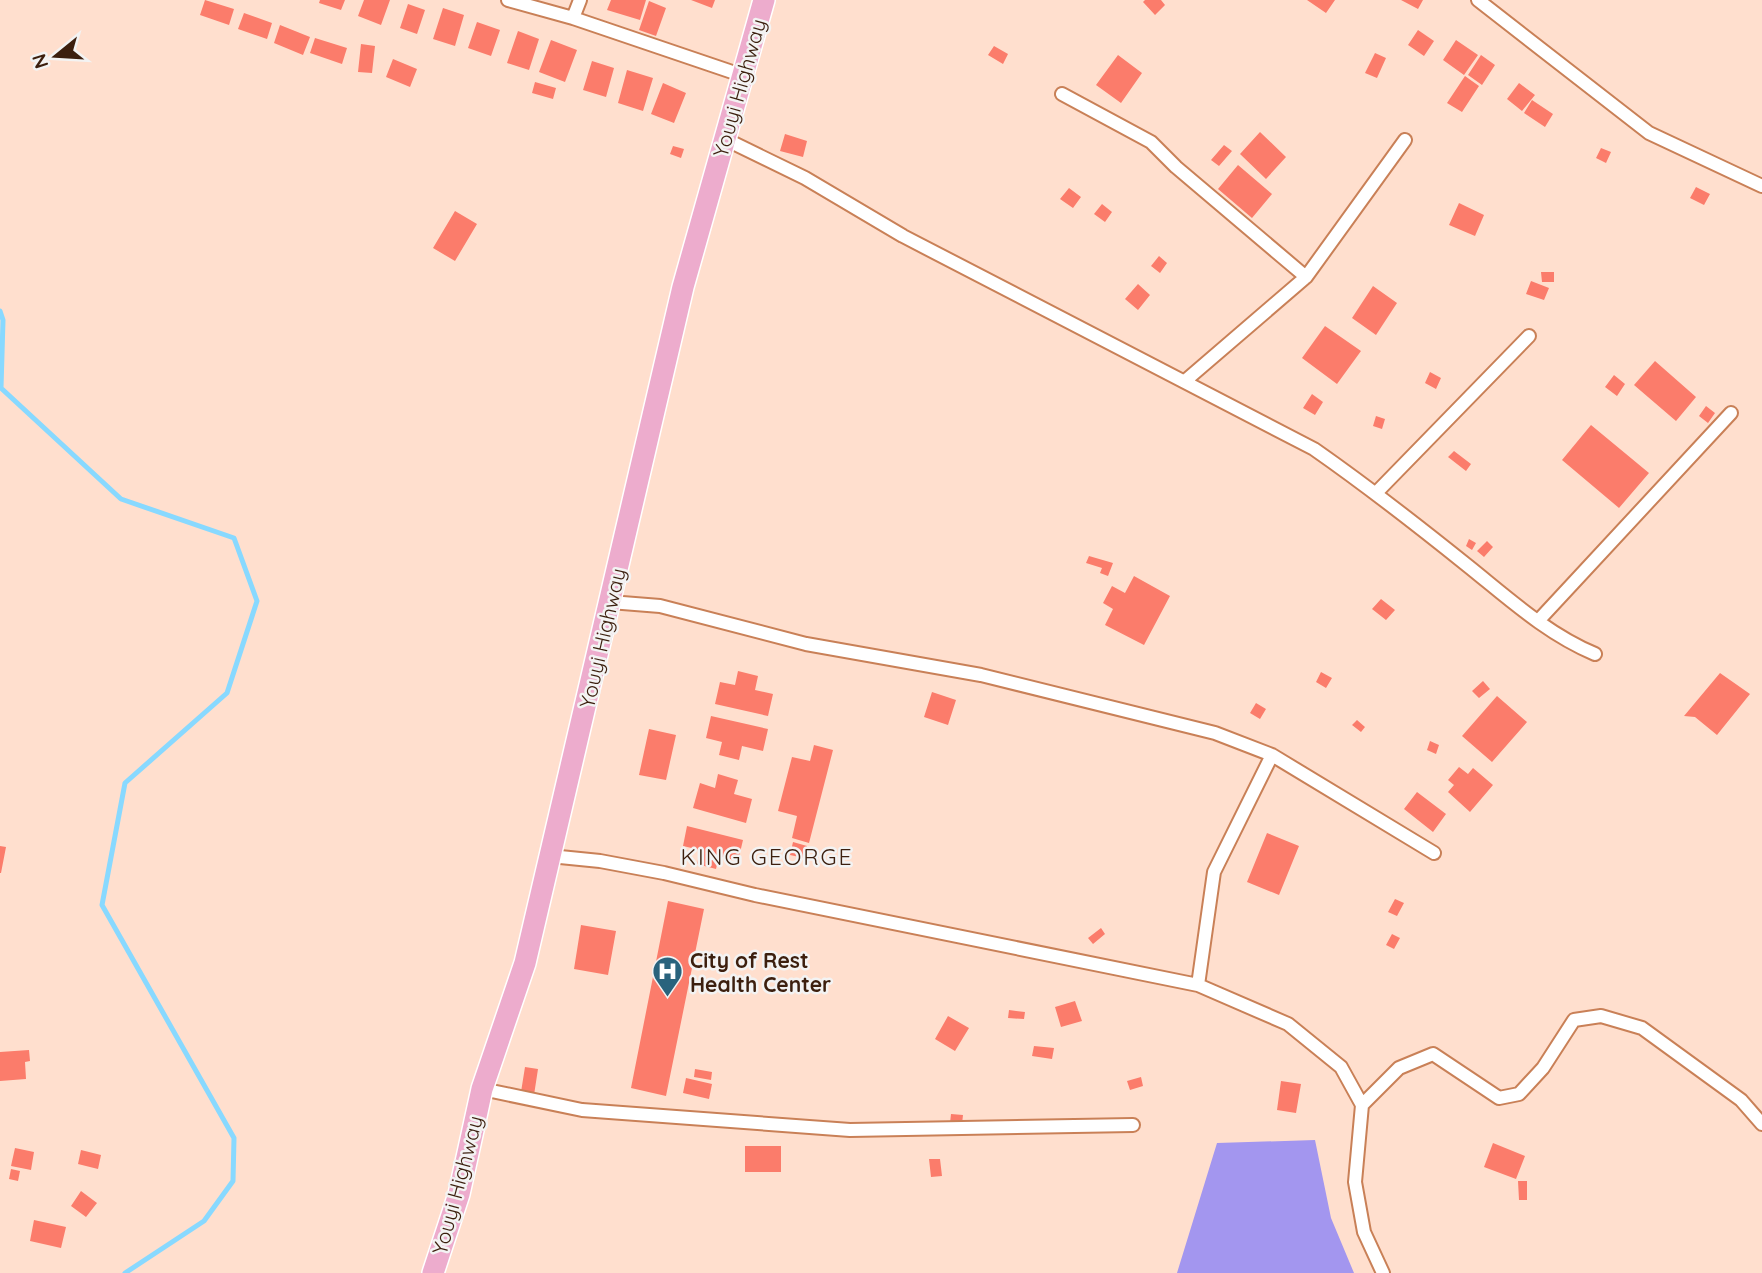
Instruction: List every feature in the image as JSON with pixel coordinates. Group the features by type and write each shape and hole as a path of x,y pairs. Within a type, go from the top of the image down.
{"main road":[{"name":"Youyi Highway","path":"433,1273 459,1194 482,1089 525,963 683,287 764,0"}],"street":[{"path":"508,0 573,18 741,75"},
{"path":"573,18 580,0"},
{"path":"1478,0 1649,133 1762,186"},
{"path":"1062,94 1151,142 1176,167 1306,277"},
{"path":"725,139 805,178 903,236 1314,449 1376,493 1538,621 1573,645 1595,654"},
{"path":"1185,381 1306,277 1405,140"},
{"path":"1376,493 1530,336"},
{"path":"1538,621 1731,413"},
{"path":"610,602 660,606 806,644 981,675 1215,733 1272,755 1434,853"},
{"path":"1198,985 1214,872 1272,755"},
{"path":"550,856 600,860 755,895 1198,985 1288,1024 1340,1067 1362,1105 1354,1182 1364,1232 1383,1273"},
{"path":"1362,1105 1399,1068 1433,1054 1499,1098 1519,1094 1543,1068 1574,1020 1601,1016 1642,1028 1741,1100 1762,1124"},
{"path":"482,1089 582,1110 850,1130 1133,1125"}],"shaded area":[{"path":"1315,1140 1331,1218 1354,1273 1177,1273 1217,1143"}],"building":[{"path":"205,0 234,9 229,25 200,15"},
{"path":"320,0 345,0 341,10 319,3"},
{"path":"364,0 390,0 381,25 358,16"},
{"path":"611,0 646,0 640,20 607,10"},
{"path":"691,0 715,0 712,8"},
{"path":"1161,0 1165,5 1155,15 1143,2"},
{"path":"1307,0 1335,0 1326,13"},
{"path":"1401,0 1423,0 1418,9"},
{"path":"649,1 666,8 656,36 639,30"},
{"path":"408,4 425,10 417,34 400,28"},
{"path":"443,8 464,15 455,46 433,39"},
{"path":"244,13 272,23 267,39 238,29"},
{"path":"477,22 500,30 491,56 468,48"},
{"path":"280,25 310,37 303,55 274,43"},
{"path":"1418,30 1434,41 1424,56 1408,45"},
{"path":"518,31 539,39 529,70 507,63"},
{"path":"315,38 347,48 342,64 310,53"},
{"path":"551,40 577,50 565,82 539,72"},
{"path":"1456,40 1478,55 1464,75 1443,60"},
{"path":"361,44 375,46 372,73 358,72"},
{"path":"994,46 1008,54 1003,64 988,55"},
{"path":"1375,53 1386,58 1377,78 1365,73"},
{"path":"1118,55 1142,73 1121,103 1096,85"},
{"path":"1481,55 1495,65 1482,85 1468,75"},
{"path":"393,59 417,69 410,87 386,77"},
{"path":"592,61 614,68 606,97 583,90"},
{"path":"627,70 653,78 643,111 618,103"},
{"path":"1465,76 1479,86 1462,112 1447,103"},
{"path":"535,82 556,88 553,99 532,93"},
{"path":"663,83 686,93 674,123 651,114"},
{"path":"1519,83 1535,95 1522,111 1507,99"},
{"path":"1532,100 1553,114 1545,127 1524,113"},
{"path":"1260,132 1286,157 1266,179 1240,154"},
{"path":"785,134 807,141 803,157 780,151"},
{"path":"1224,145 1232,151 1219,166 1211,160"},
{"path":"673,146 684,149 681,158 670,154"},
{"path":"1601,148 1611,152 1606,163 1596,158"},
{"path":"1238,165 1272,194 1252,218 1218,189"},
{"path":"1696,187 1710,194 1704,205 1690,198"},
{"path":"1069,188 1081,197 1073,208 1060,199"},
{"path":"1459,203 1484,215 1475,236 1449,225"},
{"path":"1102,204 1112,212 1105,222 1094,214"},
{"path":"455,211 477,224 455,261 433,248"},
{"path":"1159,256 1167,263 1160,273 1151,266"},
{"path":"1541,272 1554,272 1554,282 1542,282"},
{"path":"1531,281 1549,288 1544,300 1526,294"},
{"path":"1138,284 1150,295 1138,310 1125,299"},
{"path":"1373,286 1397,303 1376,335 1352,318"},
{"path":"1325,326 1361,351 1337,384 1302,358"},
{"path":"1655,361 1696,397 1676,421 1634,385"},
{"path":"1430,372 1441,378 1436,389 1425,383"},
{"path":"1614,375 1625,384 1617,396 1605,387"},
{"path":"1312,394 1323,402 1315,415 1303,408"},
{"path":"1706,406 1715,413 1708,423 1699,416"},
{"path":"1376,416 1385,419 1382,429 1373,426"},
{"path":"1591,425 1649,473 1619,508 1562,460"},
{"path":"1454,451 1471,464 1466,471 1448,457"},
{"path":"1469,539 1476,543 1472,550 1466,546"},
{"path":"1487,541 1493,547 1484,557 1477,551"},
{"path":"1089,556 1113,563 1108,576 1100,573 1102,568 1086,563"},
{"path":"1134,576 1170,596 1144,645 1105,625 1113,609 1103,603 1112,586 1125,593"},
{"path":"1381,599 1395,610 1386,620 1372,609"},
{"path":"738,671 758,676 755,690 773,694 768,716 715,704 720,682 735,685"},
{"path":"1321,672 1332,678 1326,688 1316,682"},
{"path":"1720,673 1750,694 1717,735 1695,717 1684,716"},
{"path":"1483,681 1490,689 1479,698 1472,691"},
{"path":"932,692 956,700 948,725 924,717"},
{"path":"1497,696 1527,722 1492,762 1462,736"},
{"path":"1256,703 1266,709 1260,719 1250,713"},
{"path":"711,716 768,729 763,751 742,746 739,760 719,755 722,742 706,738"},
{"path":"1357,720 1365,727 1361,732 1352,725"},
{"path":"649,729 676,735 666,780 639,775"},
{"path":"1430,741 1439,745 1436,754 1427,750"},
{"path":"814,745 833,750 809,843 792,838 797,816 778,811 792,757 810,761"},
{"path":"1459,767 1468,774 1473,768 1493,785 1470,812 1448,792 1454,785 1448,780"},
{"path":"718,774 738,780 734,794 752,799 746,823 693,808 700,783 715,788"},
{"path":"1417,792 1446,814 1433,832 1404,809"},
{"path":"687,826 743,840 738,861 719,856 716,869 697,864 700,850 683,846"},
{"path":"1267,833 1299,846 1279,895 1247,882"},
{"path":"793,842 807,846 804,858 790,855"},
{"path":"0,846 6,847 1,873 0,873"},
{"path":"1395,899 1404,903 1397,916 1388,912"},
{"name":"City of Rest Health Center","path":"668,901 704,909 666,1096 631,1088"},
{"path":"581,925 616,931 608,975 574,969"},
{"path":"1101,928 1105,934 1093,944 1088,938"},
{"path":"1392,934 1400,938 1394,949 1386,945"},
{"path":"1075,1001 1082,1021 1061,1027 1055,1007"},
{"path":"1009,1010 1025,1012 1024,1019 1008,1018"},
{"path":"948,1016 969,1028 955,1051 935,1039"},
{"path":"1034,1046 1054,1048 1052,1059 1032,1056"},
{"path":"29,1050 30,1061 25,1062 26,1079 0,1081 0,1052"},
{"path":"525,1067 538,1069 534,1095 521,1092"},
{"path":"695,1069 712,1072 711,1080 694,1077"},
{"path":"1141,1077 1143,1086 1130,1090 1127,1081"},
{"path":"686,1078 712,1084 709,1099 683,1093"},
{"path":"1281,1081 1301,1084 1296,1113 1277,1110"},
{"path":"951,1114 963,1115 962,1124 950,1123"},
{"path":"1493,1143 1525,1156 1516,1179 1484,1167"},
{"path":"745,1146 781,1146 781,1172 745,1172"},
{"path":"15,1148 34,1152 31,1170 11,1166"},
{"path":"81,1150 101,1155 98,1169 78,1164"},
{"path":"929,1159 940,1159 942,1176 931,1177"},
{"path":"11,1169 20,1171 18,1181 9,1179"},
{"path":"1518,1181 1527,1181 1527,1200 1519,1200"},
{"path":"81,1191 97,1203 86,1217 71,1206"},
{"path":"34,1220 66,1227 61,1248 30,1241"}],"waterway":[{"path":"0,311 3,320 1,388 121,499 234,538 257,601 227,693 125,783 102,905 234,1138 233,1181 204,1221 125,1273"}],"place":[{"name":"City of Rest Health Center","path":"667,999"}],"district":[{"name":"KING GEORGE","path":"767,856"}]}
